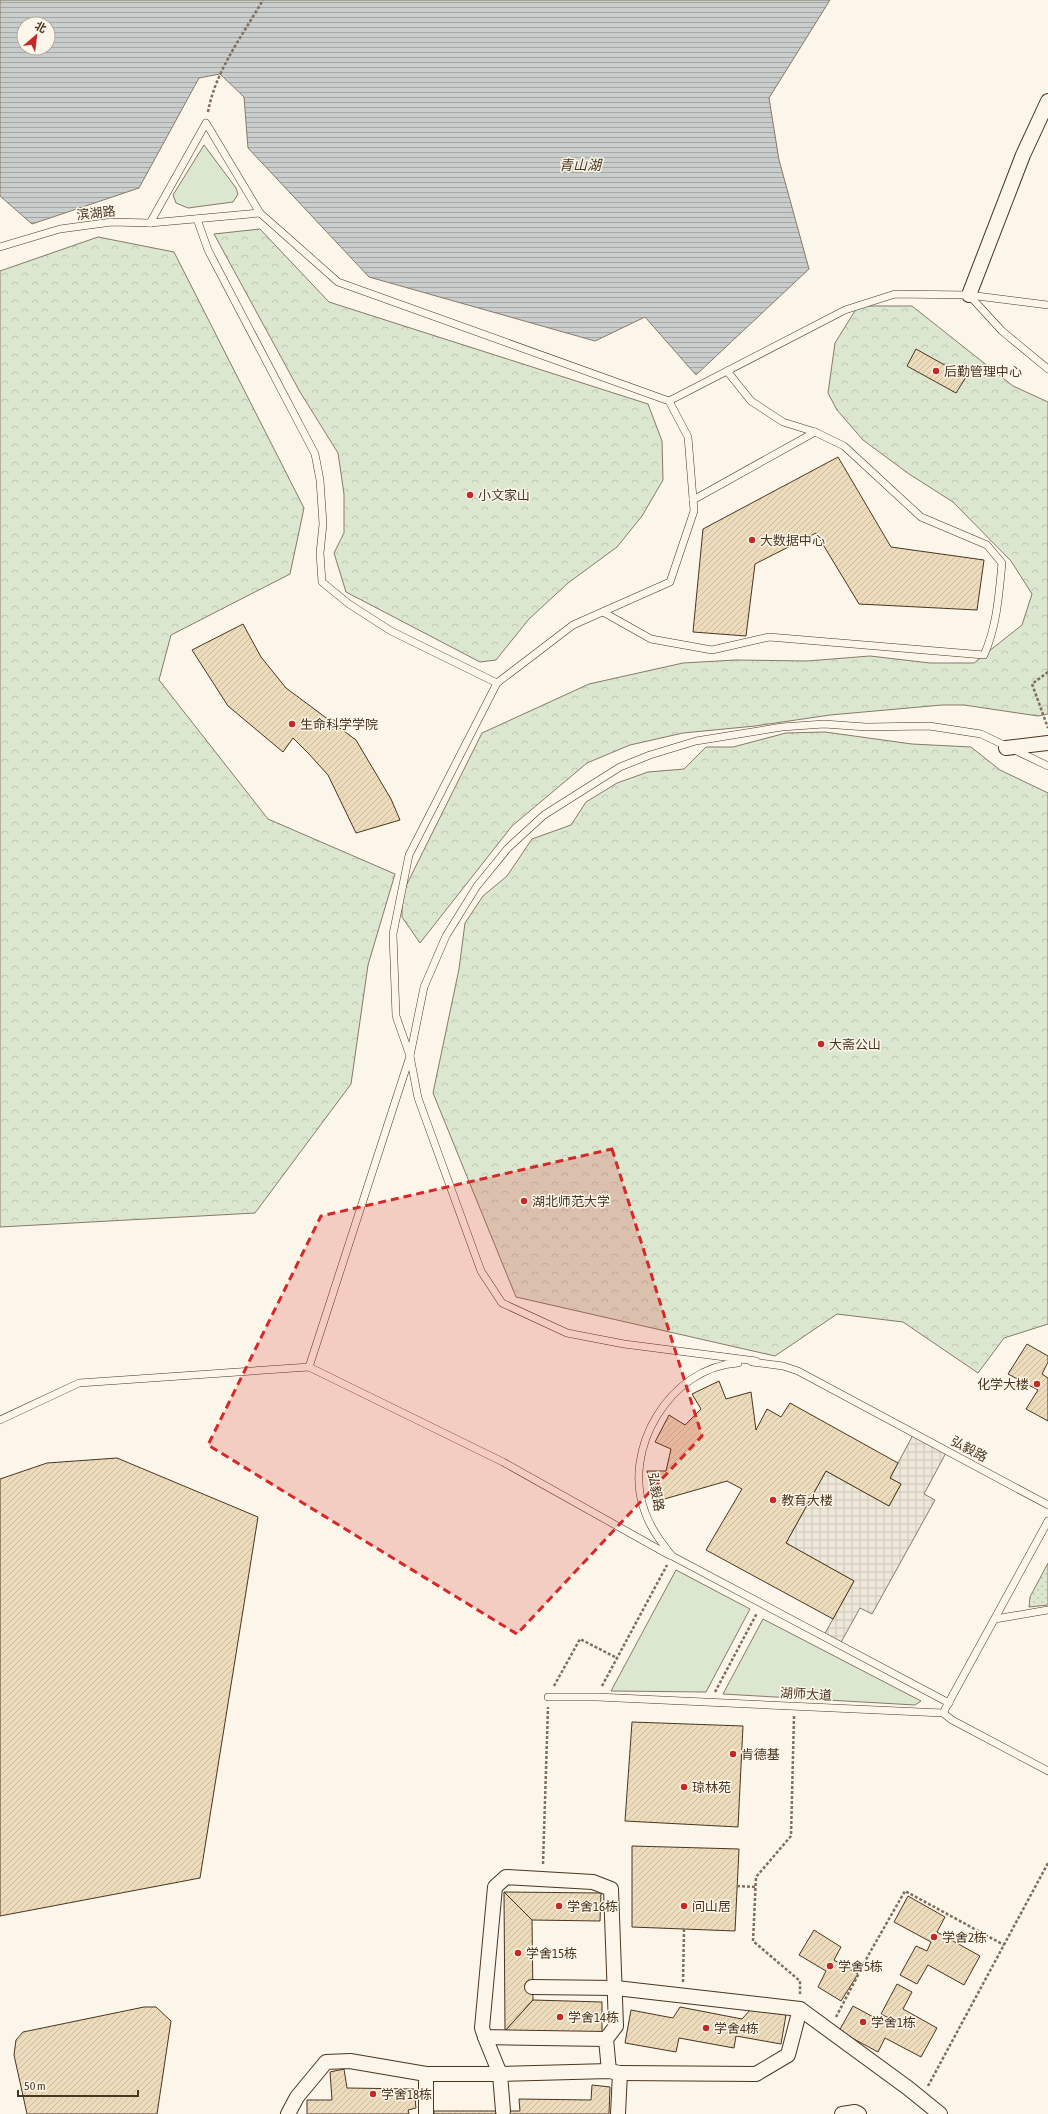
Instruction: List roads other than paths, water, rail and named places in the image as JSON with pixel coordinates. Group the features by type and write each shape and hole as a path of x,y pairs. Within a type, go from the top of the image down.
{"street":[{"path":"969,295 1023,155 1048,101"},
{"path":"1006,748 1048,743"},
{"path":"503,2111 500,2074 482,2028 495,1887 506,1877 592,1882 611,1889 616,1988 616,2026 606,2039"},
{"path":"532,1987 616,1988 800,2009 940,2114"},
{"path":"288,2114 297,2097 326,2062 350,2061 426,2074 614,2072 756,2074 788,2055 800,2009"},
{"path":"485,2037 606,2039"},
{"path":"606,2039 614,2072 618,2114"},
{"path":"426,2074 426,2114"},
{"path":"842,2114 855,2112 859,2114"}],"lane":[{"path":"150,223 206,123 260,213 338,282 669,401 688,437 694,511 670,582 573,625 496,683 409,855 394,934 396,1016 410,1056 418,1098 481,1271 502,1303 567,1333 639,1346 756,1361"},
{"name":"滨湖路","path":"0,247 60,229 112,222 150,223 260,213"},
{"path":"197,219 208,250 315,454 320,480 323,524 320,553 322,582 349,604 391,631 496,683"},
{"path":"669,401 845,310 895,294 969,295 1048,305"},
{"path":"969,295 1002,331 1048,369"},
{"path":"603,612 651,639 712,650 769,637 984,655 991,639 999,597 1002,563 987,545 921,517 844,446 815,432 783,422 751,401 727,371"},
{"path":"693,500 815,432"},
{"path":"309,1367 410,1056 424,987 446,936 478,886 508,848 544,815 620,767 696,741 782,727 824,724 866,727 929,726 981,734 1006,748 1048,766"},
{"name":"弘毅路","path":"948,1703 672,1556 657,1537 645,1511 639,1469 648,1433 666,1401 687,1382 707,1371 730,1363 756,1361 798,1371 1048,1505"},
{"path":"0,1420 79,1383 309,1367 503,1462 672,1556"},
{"path":"1048,1521 943,1713 952,1720 1048,1771"},
{"path":"994,1619 1048,1610"},
{"name":"湖师大道","path":"548,1697 597,1697 943,1713"}],"water":[{"name":"青山湖","path":"0,0 830,0 769,98 779,160 809,269 696,375 645,317 595,341 369,277 248,148 244,97 220,74 199,78 139,188 32,224 0,196"}],"place":[{"name":"后勤管理中心","path":"936,371"},
{"name":"小文家山","path":"470,495"},
{"name":"大数据中心","path":"752,540"},
{"name":"生命科学学院","path":"292,724"},
{"name":"大斋公山","path":"821,1044"},
{"name":"湖北师范大学","path":"524,1201"},
{"name":"化学大楼","path":"1037,1384"},
{"name":"教育大楼","path":"773,1500"},
{"name":"肯德基","path":"733,1754"},
{"name":"琼林苑","path":"684,1787"},
{"name":"学舍16栋","path":"559,1906"},
{"name":"问山居","path":"684,1906"},
{"name":"学舍2栋","path":"934,1937"},
{"name":"学舍15栋","path":"518,1953"},
{"name":"学舍5栋","path":"830,1966"},
{"name":"学舍14栋","path":"560,2017"},
{"name":"学舍1栋","path":"863,2022"},
{"name":"学舍4栋","path":"706,2028"},
{"name":"学舍18栋","path":"373,2094"}]}
